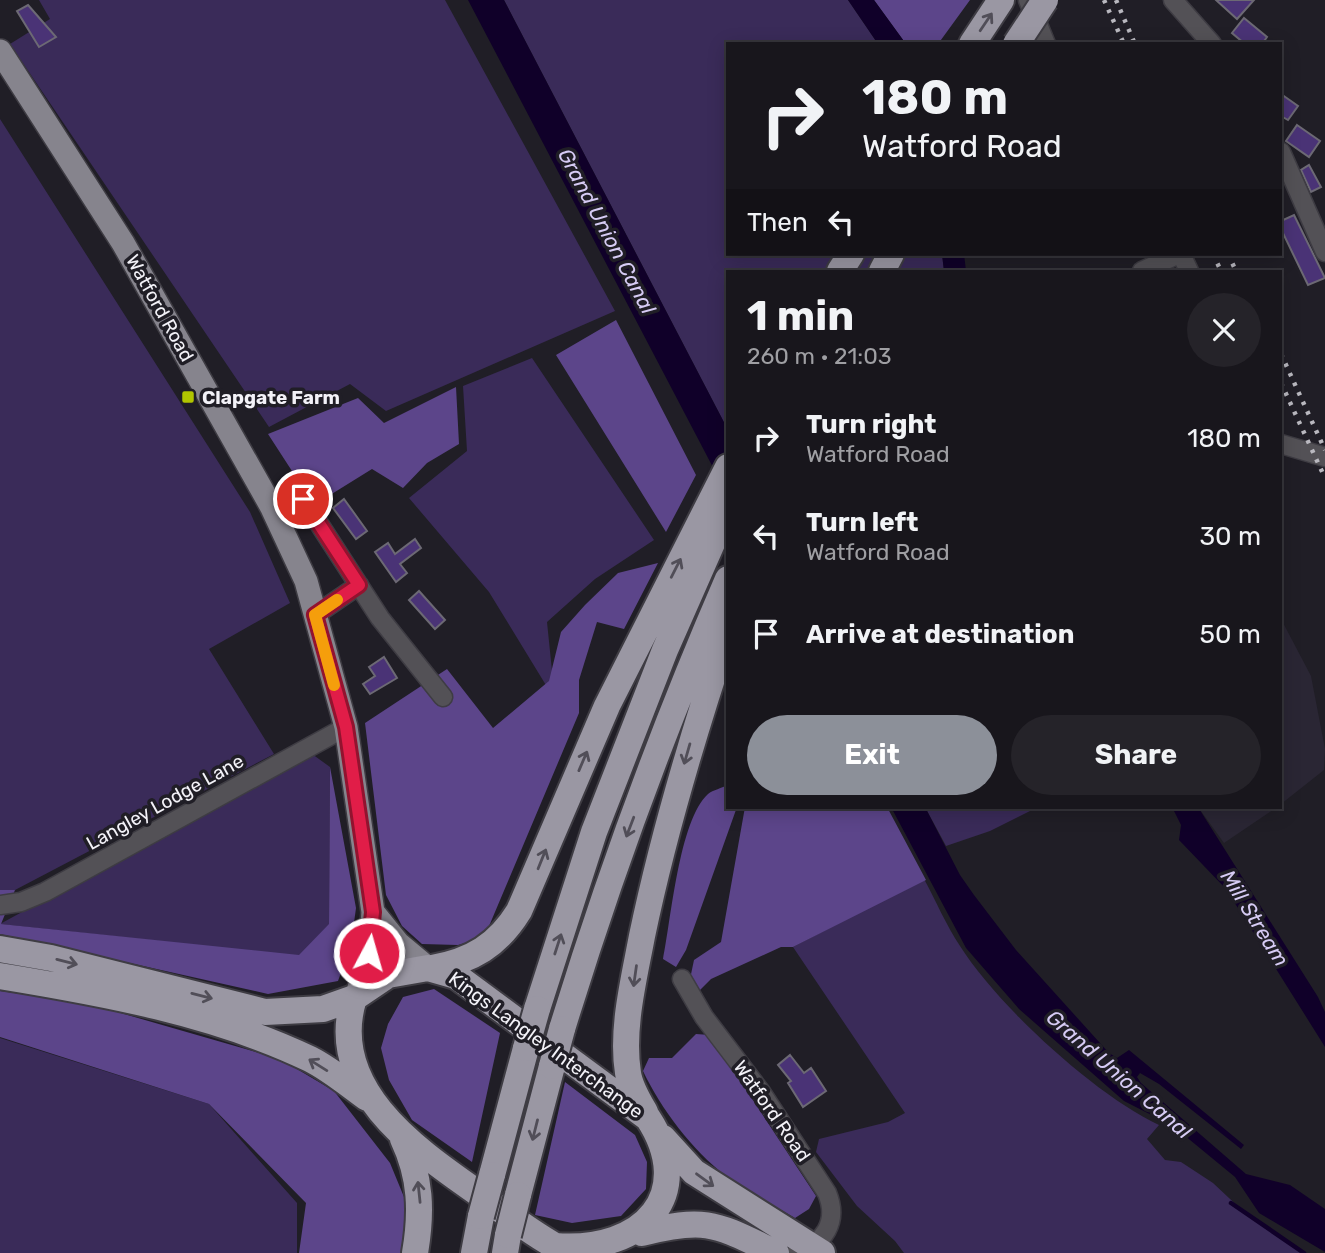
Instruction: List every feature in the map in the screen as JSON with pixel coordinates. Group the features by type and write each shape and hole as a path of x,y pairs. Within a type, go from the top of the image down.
{"highway":[{"path":"973,42 1001,0"},
{"path":"1017,42 1045,0"},
{"path":"430,968 477,956 506,931 532,884 607,706 726,471"},
{"path":"474,1253 481,1216 537,1009 594,832 665,650 726,513"},
{"path":"506,1244 562,1029 604,892 689,671 726,584"},
{"path":"652,1125 628,1076 627,1059 636,967 654,881 687,752 726,636"},
{"name":"Kings Langley Interchange","path":"0,949 51,958 265,1012 323,1009 356,996 388,975 430,968 456,976 652,1125 668,1165 666,1180 659,1206 627,1244"},
{"path":"0,976 129,1001 263,1040 311,1060 375,1103"},
{"path":"356,996 346,1031 348,1048 358,1076 375,1103 400,1133 437,1165 555,1246 578,1252 596,1252 627,1244 674,1225 717,1225 776,1253"},
{"name":"Watford Road","path":"652,1125 694,1172 811,1251"},
{"path":"400,1133 419,1182 421,1206 415,1253"}],"main road":[{"name":"Watford Road","path":"0,51 123,243 271,506 306,581 346,727 373,912 369,953 356,996"},
{"path":"373,912 398,943 430,968"}],"street":[{"path":"1028,0 1045,42"},
{"path":"1173,0 1210,42"},
{"path":"1282,154 1325,252"},
{"path":"1144,270 1176,256"},
{"path":"1288,446 1325,457"},
{"path":"303,499 380,618 443,697"},
{"path":"315,615 359,585"},
{"name":"Langley Lodge Lane","path":"0,905 21,902 45,892 346,727"},
{"name":"Watford Road","path":"682,979 704,1017 761,1092 827,1193 832,1214 811,1251"}],"shaded area":[{"path":"39,0 445,0 615,311 386,411 350,384 269,427 10,44 50,19"},
{"path":"504,0 848,0 877,42 726,42 726,256 942,256 944,270 726,270 726,426"},
{"path":"874,0 970,0 939,42 905,42"},
{"path":"0,119 250,512 290,603 209,649 274,754 15,890 0,890"},
{"path":"616,320 696,475 666,532 556,355"},
{"path":"532,358 654,540 595,579 547,622 555,700 489,592 409,498 467,451 463,386"},
{"path":"456,387 459,444 427,463 403,488 372,469 314,505 268,434 358,398 384,423"},
{"path":"658,563 624,629 597,622 579,680 579,713 484,938 458,945 422,944 402,926 386,895 365,723 447,669 493,728 549,681 561,632 585,605 618,573"},
{"path":"1282,621 1311,676 1325,749 1324,770 1282,803"},
{"path":"312,754 330,767 329,925 299,956 0,924"},
{"path":"330,767 356,908 351,945 338,981 268,994 0,934 0,890 15,890 1,924 299,955 329,924"},
{"path":"726,786 726,809 736,809 686,950 676,967 663,959 678,872 690,825 698,807 712,791"},
{"path":"745,809 888,809 926,880 793,947 781,947 711,979 697,993 690,979 694,960 721,942"},
{"path":"926,809 1034,809 990,831 946,846"},
{"path":"1199,809 1274,809 1224,843"},
{"path":"924,879 960,946 998,995 1023,1021 1106,1093 1159,1125 1147,1139 1165,1160 1181,1162 1213,1183 1245,1213 1304,1253 904,1253 895,1241 857,1206 816,1152 819,1139 888,1122 905,1113 793,947"},
{"path":"434,989 500,1033 472,1162 412,1120 389,1080 381,1048 388,1024 403,997"},
{"path":"0,991 86,1003 280,1059 334,1091 390,1163 411,1214 402,1253 299,1253 306,1203 209,1104 0,1037"},
{"path":"696,1034 710,1035 816,1196 809,1209 795,1218 742,1187 713,1166 678,1128 650,1085 643,1071 649,1058 672,1058"},
{"path":"0,1038 209,1104 297,1203 297,1253 0,1253"},
{"path":"565,1082 635,1135 647,1162 646,1189 621,1216 572,1223 535,1215"}],"water":[{"name":"Grand Union Canal","path":"468,0 504,0 726,426 726,492"},
{"path":"848,0 874,0 905,42 877,42"},
{"path":"942,256 964,256 966,270 944,270"},
{"name":"Grand Union Canal","path":"892,809 926,809 960,875 974,895 1016,950 1109,1053 1117,1058 1129,1050 1244,1145 1241,1149 1159,1084 1140,1073 1137,1077 1141,1083 1246,1174 1290,1185 1325,1209 1325,1252 1259,1213 1235,1177 1173,1126 1124,1101 1019,1009 966,948"},
{"name":"Mill Stream","path":"1173,809 1199,809 1318,997 1325,1012 1325,1047 1226,889 1179,840 1181,825"}],"building":[{"path":"1216,0 1254,0 1237,19"},
{"path":"28,5 56,37 39,47 17,11"},
{"path":"1244,18 1267,37 1263,42 1243,42 1232,33"},
{"path":"1282,95 1298,106 1288,120 1282,117"},
{"path":"1297,125 1320,141 1309,157 1286,141"},
{"path":"1309,165 1321,187 1311,192 1301,170"},
{"path":"1294,215 1325,278 1308,285 1282,231 1282,221"},
{"path":"344,499 367,531 356,539 333,508"},
{"path":"415,539 421,548 400,564 407,573 396,582 375,552 388,543 395,554"},
{"path":"419,591 445,620 435,629 409,600"},
{"path":"384,657 397,678 370,694 363,684 375,676 369,667"},
{"path":"790,1055 804,1073 811,1068 826,1091 803,1107 788,1083 791,1081 778,1065"}],"waterway":[{"path":"1231,1203 1304,1253"}],"railway":[{"path":"1104,0 1123,42"},
{"path":"1116,0 1134,42"},
{"path":"1214,256 1221,270"},
{"path":"1229,256 1236,270"},
{"path":"1282,356 1325,450"},
{"path":"1282,385 1325,478"}],"slow traffic":[{"path":"334,685 315,615 337,600"}],"place":[{"name":"Clapgate Farm","path":"188,397"}],"route":[{"path":"303,499 359,585 315,615 346,727 373,912 369,953"}]}
